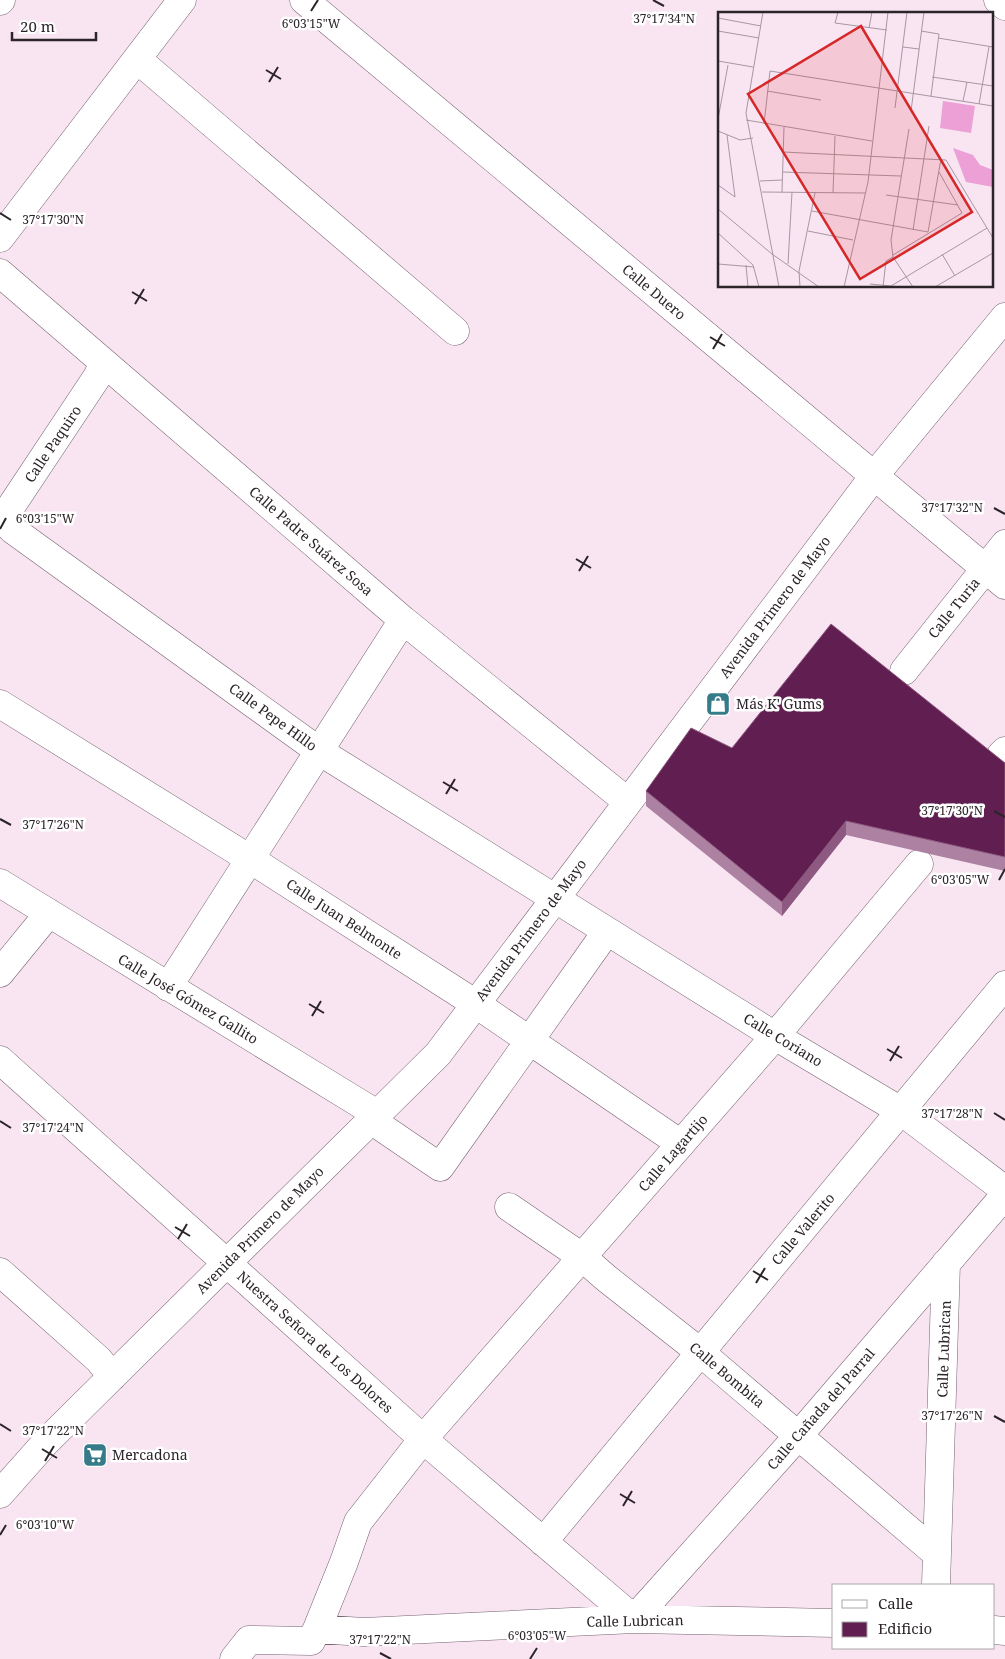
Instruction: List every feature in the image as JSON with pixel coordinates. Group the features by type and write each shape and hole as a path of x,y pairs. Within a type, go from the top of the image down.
{"street":[{"path":"0,238 182,0"},
{"name":"Calle Duero","path":"304,0 995,577"},
{"path":"998,0 1005,6"},
{"path":"137,59 455,331"},
{"name":"Calle Padre Suárez Sosa","path":"0,273 403,620 628,802"},
{"name":"Avenida Primero de Mayo","path":"0,1494 46,1442 438,1054 874,476 1005,317"},
{"name":"Calle Paquiro","path":"1,521 97,377 104,363"},
{"name":"Calle Pepe Hillo","path":"1,521 319,751 555,898"},
{"name":"Calle Turia","path":"904,671 995,577 1005,544"},
{"path":"168,987 403,620"},
{"name":"Calle Juan Belmonte","path":"0,704 250,859 476,1004 681,1144"},
{"name":"Calle Lagartijo","path":"313,1643 358,1522 423,1439 775,1036 918,864"},
{"name":"Calle José Gómez Gallito","path":"0,883 374,1117 440,1167 529,1040"},
{"name":"Calle Coriano","path":"555,898 775,1036 901,1110 1005,1190"},
{"path":"0,973 49,913"},
{"path":"529,1040 608,930"},
{"name":"Calle Valerito","path":"543,1542 1005,985"},
{"name":"Nuestra Señora de Los Dolores","path":"0,1060 423,1439 634,1619"},
{"name":"Calle Cañada del Parral","path":"634,1619 799,1435 1005,1195"},
{"name":"Calle Bombita","path":"509,1207 582,1256 606,1278 700,1352 799,1435 937,1554"},
{"name":"Calle Lubrican","path":"936,1584 946,1263"},
{"path":"0,1272 99,1360 112,1376"},
{"name":"Calle Lubrican","path":"234,1659 249,1640 313,1643 364,1632 634,1619 832,1623"}],"building":[{"path":"831,624 1005,763 1005,857 846,821 782,902 646,791 691,728 732,748"}],"place":[{"name":"Más K' Gums","path":"718,704"},
{"name":"Mercadona","path":"95,1455"}]}
